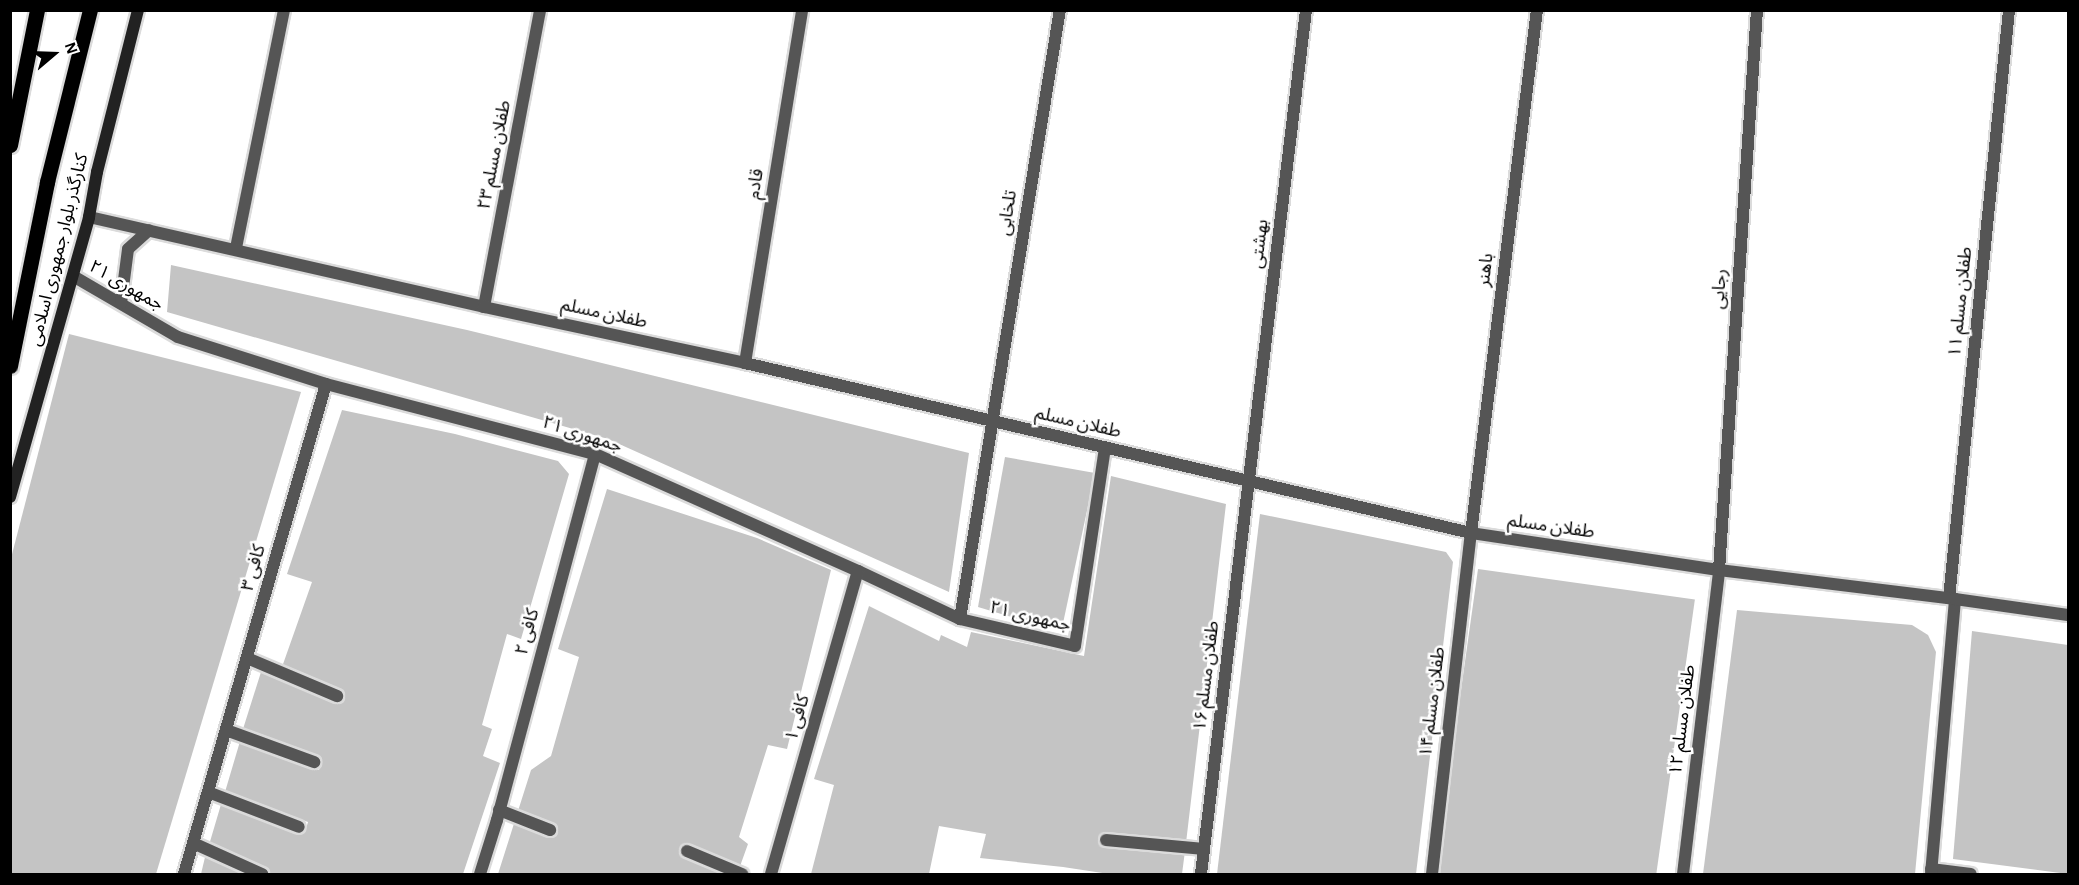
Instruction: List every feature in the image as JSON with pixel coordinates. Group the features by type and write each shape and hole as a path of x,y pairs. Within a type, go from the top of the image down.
{"main road":[{"path":"10,145 37,10"},
{"path":"10,366 47,182 90,10"},
{"name":"کنارگذر بلوار جمهوری اسلامی","path":"10,497 89,216 97,172 138,10"}],"street":[{"path":"236,248 284,10"},
{"name":"طفلان مسلم ۲۳","path":"484,307 540,10"},
{"name":"قادم","path":"745,363 802,10"},
{"name":"تلخابی","path":"960,619 1060,10"},
{"name":"بهشتی","path":"1249,482 1306,10"},
{"name":"باهنر","path":"1471,533 1537,10"},
{"name":"رجایی","path":"1719,570 1756,10"},
{"name":"طفلان مسلم ۱۱","path":"1931,872 1952,598 2009,10"},
{"name":"طفلان مسلم","path":"89,216 236,248 484,307 745,363 1471,533 1719,570 1952,598 2068,615"},
{"path":"121,303 129,249 149,230"},
{"name":"جمهوری ۲۱","path":"73,276 178,337 326,384 595,454 960,619 1075,646 1105,448"},
{"name":"کافی ۳","path":"187,874 193,843 326,384"},
{"name":"کافی ۲","path":"480,874 595,454"},
{"name":"طفلان مسلم ۱۶","path":"1201,874 1249,482"},
{"name":"طفلان مسلم ۱۴","path":"1432,874 1471,533"},
{"name":"طفلان مسلم ۱۲","path":"1683,874 1719,570"},
{"name":"کافی ۱","path":"771,874 858,571"},
{"path":"247,658 337,696"},
{"path":"226,730 314,762"},
{"path":"208,792 299,827"},
{"path":"498,815 550,830"},
{"path":"1106,840 1204,849"},
{"path":"193,843 262,874"},
{"path":"687,851 742,874"},
{"path":"1931,872 1971,874"}],"building":[{"path":"171,265 467,330 969,453 949,592 608,439 167,312"},
{"path":"69,334 301,392 156,874 10,874 10,562"},
{"path":"342,410 455,434 558,461 569,474 521,639 507,634 482,725 492,729 483,756 500,763 463,874 270,874 209,845 222,801 305,832 308,822 225,792 241,738 319,770 322,761 243,729 261,672 339,703 343,693 282,667 312,582 287,574"},
{"path":"1005,457 1095,473 1062,628 1048,628 978,607"},
{"path":"1111,476 1226,504 1186,843 1102,836 1101,843 1185,851 1182,874 1109,874 980,858 986,834 939,826 929,874 811,874 834,785 814,779 869,606 939,641 941,635 967,647 971,632 1084,656"},
{"path":"607,489 757,538 831,570 787,749 768,745 739,837 748,844 739,869 683,844 679,854 727,874 498,874 531,770 551,756 579,657 558,649"},
{"path":"1260,514 1446,552 1453,562 1416,874 1217,874"},
{"path":"1478,569 1695,599 1656,874 1435,873"},
{"path":"1737,610 1912,625 1928,635 1936,652 1915,874 1703,874"},
{"path":"1972,631 2068,645 2068,874 1953,859"},
{"path":"206,853 254,874 201,874"}]}
